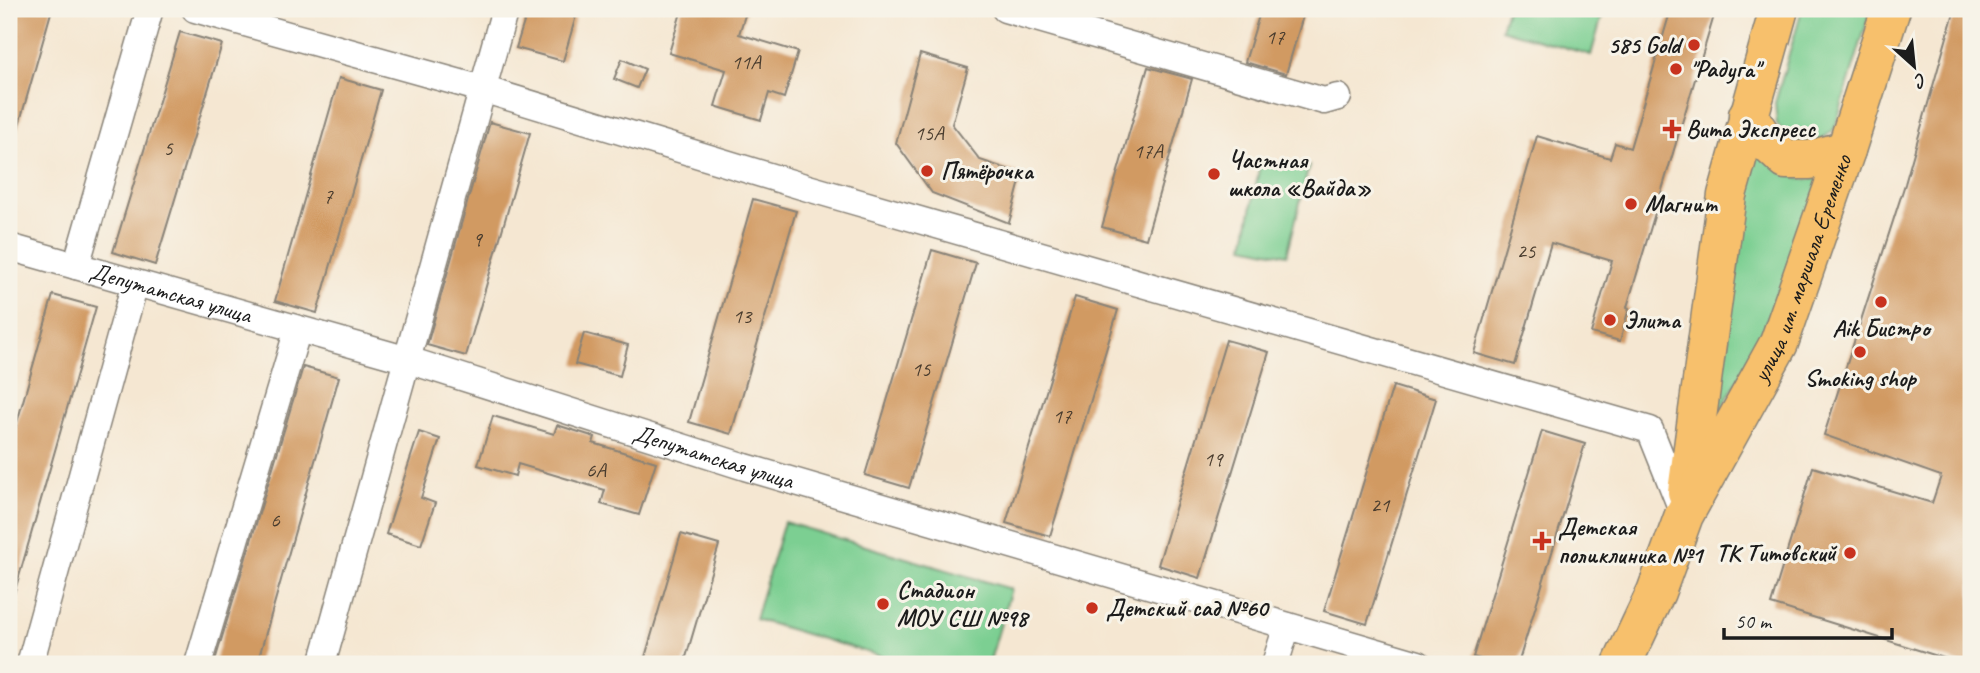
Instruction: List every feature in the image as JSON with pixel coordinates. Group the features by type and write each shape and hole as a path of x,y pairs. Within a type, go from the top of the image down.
{"highway":[{"name":"улица им. маршала Еременко","path":"1684,515 1727,195 1779,9"},
{"name":"улица им. маршала Еременко","path":"1622,664 1656,592 1684,515 1779,343 1891,9"},
{"path":"1748,116 1764,139 1786,160 1810,160 1846,149"}],"street":[{"path":"76,266 149,9"},
{"path":"195,9 482,89 816,190 1650,430 1684,515"},
{"path":"322,664 505,9"},
{"path":"1005,9 1324,101 1338,97"},
{"name":"Депутатская улица","path":"9,247 408,360 745,467 1418,664"},
{"path":"30,664 135,283"},
{"path":"198,664 298,329"},
{"path":"1275,664 1287,626"}],"green space":[{"path":"1507,9 1604,9 1591,55 1501,29"},
{"path":"1802,9 1871,9 1835,128 1819,142 1796,142 1777,125 1775,103"},
{"path":"1756,152 1799,179 1823,179 1782,286 1751,356 1710,429"},
{"path":"1260,164 1309,166 1287,255 1244,246"},
{"name":"Стадион МОУ СШ №98","path":"784,522 1011,589 989,664 907,664 755,619"}],"building":[{"path":"9,9 52,9 14,142 9,141"},
{"path":"528,9 578,9 563,61 516,48"},
{"path":"682,9 747,9 739,34 798,52 784,98 769,93 761,120 715,106 726,70 669,53"},
{"path":"1261,9 1305,9 1286,74 1245,62"},
{"path":"1671,9 1716,9 1627,307 1629,308 1620,341 1591,333 1612,261 1551,243 1515,365 1474,353 1537,136 1610,158 1615,143 1630,148"},
{"path":"1955,9 1971,9 1971,664 1963,664 1771,604 1813,467 1932,503 1941,476 1824,435 1905,184"},
{"path":"180,32 222,44 155,265 113,252"},
{"path":"920,54 968,68 952,124 980,160 1022,174 1009,223 932,193 896,143"},
{"path":"622,59 645,69 637,88 614,79"},
{"path":"1148,67 1192,79 1146,239 1102,227"},
{"path":"339,78 381,90 317,313 275,301"},
{"path":"490,122 530,133 466,356 427,345"},
{"path":"753,199 796,211 731,434 689,422"},
{"path":"932,250 976,263 909,488 865,475"},
{"path":"53,295 96,307 14,594 9,593 9,451"},
{"path":"1075,297 1118,310 1050,536 1006,523"},
{"path":"584,333 628,345 620,376 575,364"},
{"path":"1226,340 1269,352 1200,578 1158,565"},
{"path":"303,367 339,377 257,664 214,664"},
{"path":"1393,386 1436,399 1367,624 1324,611"},
{"path":"493,416 554,434 557,425 595,437 593,443 656,462 639,515 601,504 605,490 518,464 515,476 478,465"},
{"path":"1542,431 1585,444 1518,664 1498,664 1473,657"},
{"path":"419,432 440,439 421,498 435,503 421,545 386,534"},
{"path":"681,534 719,545 684,664 643,664"}],"place":[{"name":"585 Gold","path":"1694,45"},
{"name":"\"Радуга\"","path":"1676,69"},
{"name":"Вита Экспресс","path":"1672,129"},
{"name":"Пятёрочка","path":"927,171"},
{"name":"Частная школа «Вайда»","path":"1214,174"},
{"name":"Магнит","path":"1631,204"},
{"name":"Aik Бистро","path":"1881,302"},
{"name":"Элита","path":"1610,320"},
{"name":"Smoking shop","path":"1860,352"},
{"name":"Детская поликлиника №1","path":"1542,541"},
{"name":"ТК Титовский","path":"1850,553"},
{"name":"Стадион МОУ СШ №98","path":"883,604"},
{"name":"Детский сад №60","path":"1092,608"}]}
